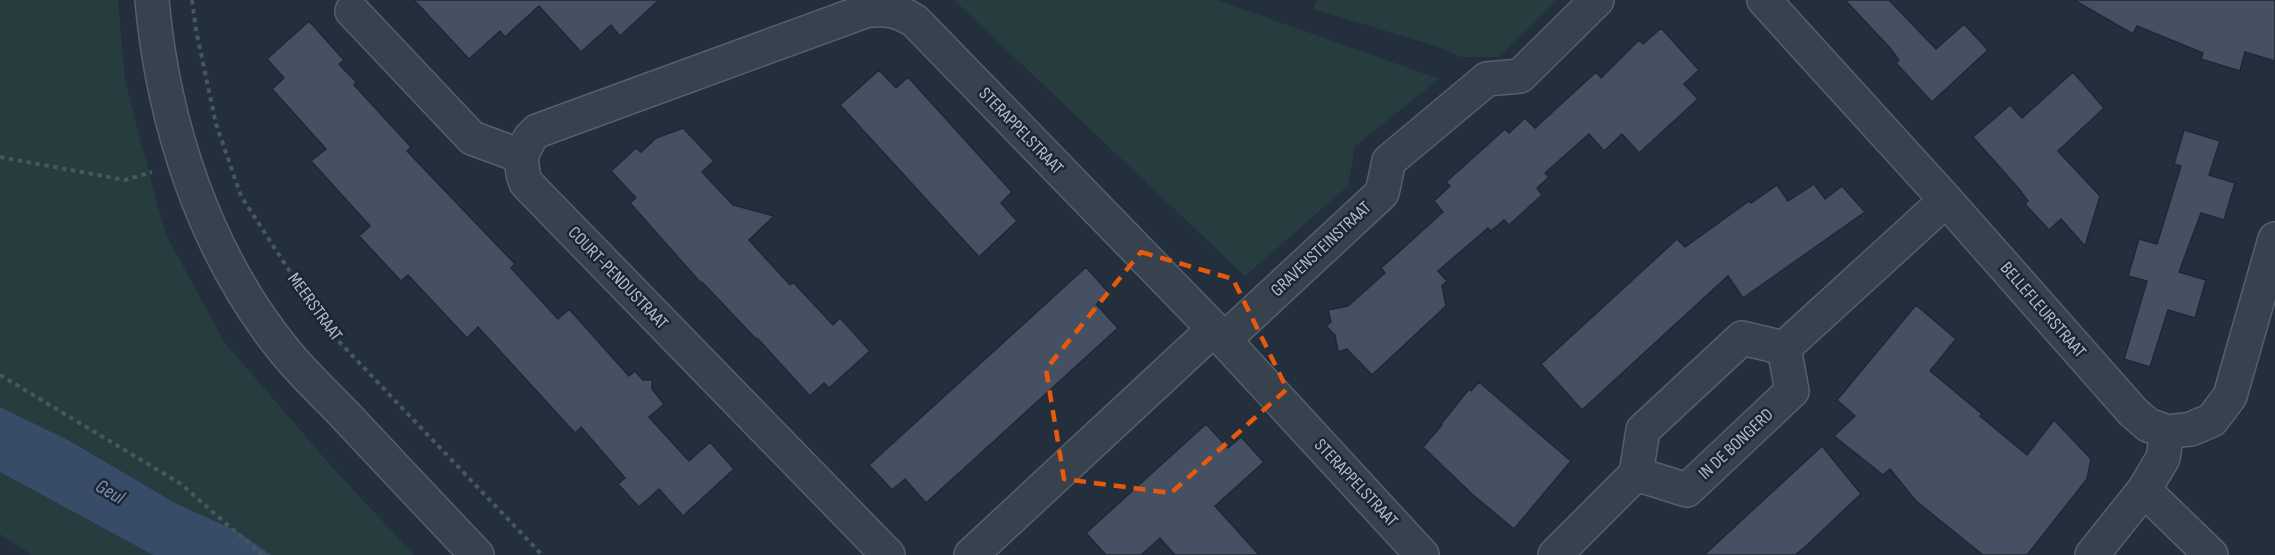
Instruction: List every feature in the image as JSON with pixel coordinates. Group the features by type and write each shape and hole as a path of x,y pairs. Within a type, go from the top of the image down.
{"street":[{"path":"153,0 161,74 184,161 208,221 239,286 283,350 477,555"},
{"name":"GRAVENSTEINSTRAAT","path":"971,555 1219,334 1382,193 1389,161 1487,79 1520,76 1598,0"},
{"name":"BELLEFLEURSTRAAT","path":"1764,0 1946,200 2133,412 2148,425 2167,432"},
{"name":"STERAPPELSTRAAT","path":"521,156 530,138 537,131 866,10 892,9 915,21 1219,334 1422,555"},
{"path":"352,11 472,138 521,156"},
{"name":"COURT-PENDUSTRAAT","path":"521,156 526,183 888,555"},
{"path":"1555,555 1636,474 1643,430 1742,338 1784,348 1946,200"},
{"path":"2092,555 2144,490 2163,458 2167,432 2191,429 2212,420 2230,396 2275,239"},
{"name":"IN DE BONGERD","path":"1636,474 1687,490 1792,391 1784,348"},
{"path":"2144,490 2211,555"}],"path":[{"name":"MEERSTRAAT","path":"192,0 216,124 241,196 327,329 542,555"},
{"path":"0,158 125,180 184,161"},
{"path":"0,375 181,484 262,555"}],"highlighted area":[{"path":"1141,252 1233,279 1287,389 1171,493 1064,479 1046,369"}],"green space":[{"path":"0,0 118,0 125,81 165,233 225,343 332,467 414,555 271,555 239,532 177,504 68,440 0,407"},
{"path":"954,0 1217,0 1439,79 1355,146 1348,186 1245,276"},
{"path":"1317,0 1557,0 1499,57 1461,57 1436,46 1313,9"},
{"path":"0,472 153,555 32,555 0,534"}],"water":[{"name":"Geul","path":"0,407 68,440 177,504 239,532 271,555 153,555 0,472"}],"building":[{"path":"414,0 659,0 620,36 611,25 581,52 539,6 505,37 500,31 469,59"},
{"path":"1845,0 1889,0 1936,49 1964,24 1988,50 1932,102 1896,63 1899,60 1890,48"},
{"path":"2074,0 2275,0 2275,61 2245,52 2240,71 2201,59 2203,53 2137,26 2133,34"},
{"path":"309,21 344,60 339,64 356,82 354,85 411,147 407,151 515,264 511,268 558,319 569,309 629,376 635,371 643,380 652,380 652,389 664,404 649,417 689,461 710,442 734,469 683,516 659,489 639,507 618,484 625,478 581,427 575,433 478,327 467,338 408,275 401,281 359,236 370,226 311,161 326,149 272,89 284,78 267,59"},
{"path":"1661,28 1699,70 1684,84 1698,99 1639,153 1622,134 1604,151 1589,134 1545,173 1549,177 1537,188 1542,195 1509,225 1504,220 1491,231 1488,228 1438,271 1447,281 1442,286 1446,306 1372,375 1347,349 1338,352 1335,335 1326,326 1331,322 1328,310 1348,306 1385,273 1381,268 1443,212 1434,201 1450,186 1446,182 1505,129 1509,133 1525,118 1535,128 1596,72 1601,78 1639,40 1643,44"},
{"path":"879,70 896,88 908,77 1012,192 1001,203 1017,221 979,257 840,105"},
{"path":"2073,72 2104,108 2058,151 2100,196 2085,246 2061,219 2049,230 2025,204 2028,201 2019,189 1973,137 2010,105 2022,118"},
{"path":"683,128 714,161 702,172 733,205 774,216 749,240 790,285 793,282 833,325 840,318 870,351 829,388 824,383 810,396 757,338 701,283 630,203 636,198 611,171 636,148 641,152 656,138"},
{"path":"2184,130 2220,141 2209,175 2235,183 2224,220 2201,213 2179,272 2206,280 2195,318 2168,310 2150,367 2124,359 2147,281 2128,276 2139,239 2157,244 2181,166 2174,164"},
{"path":"1814,184 1825,199 1842,186 1865,212 1743,298 1728,276 1582,410 1541,364 1677,239 1685,247 1749,201 1751,203 1777,185 1788,201"},
{"path":"1086,267 1109,293 1096,304 1118,328 926,503 905,479 892,490 869,465"},
{"path":"1916,305 1956,339 1930,371 1982,414 1980,416 2027,455 2054,420 2091,459 2087,479 2027,555 1983,555 1916,501 1890,469 1883,475 1834,436 1855,416 1837,400"},
{"path":"1479,382 1571,461 1514,529 1473,495 1423,447 1469,389 1471,391"},
{"path":"1206,424 1228,448 1241,437 1264,462 1215,506 1259,555 1175,555 1160,538 1141,555 1106,555 1086,533"},
{"path":"1822,446 1861,494 1806,546 1795,555 1704,555"}]}
